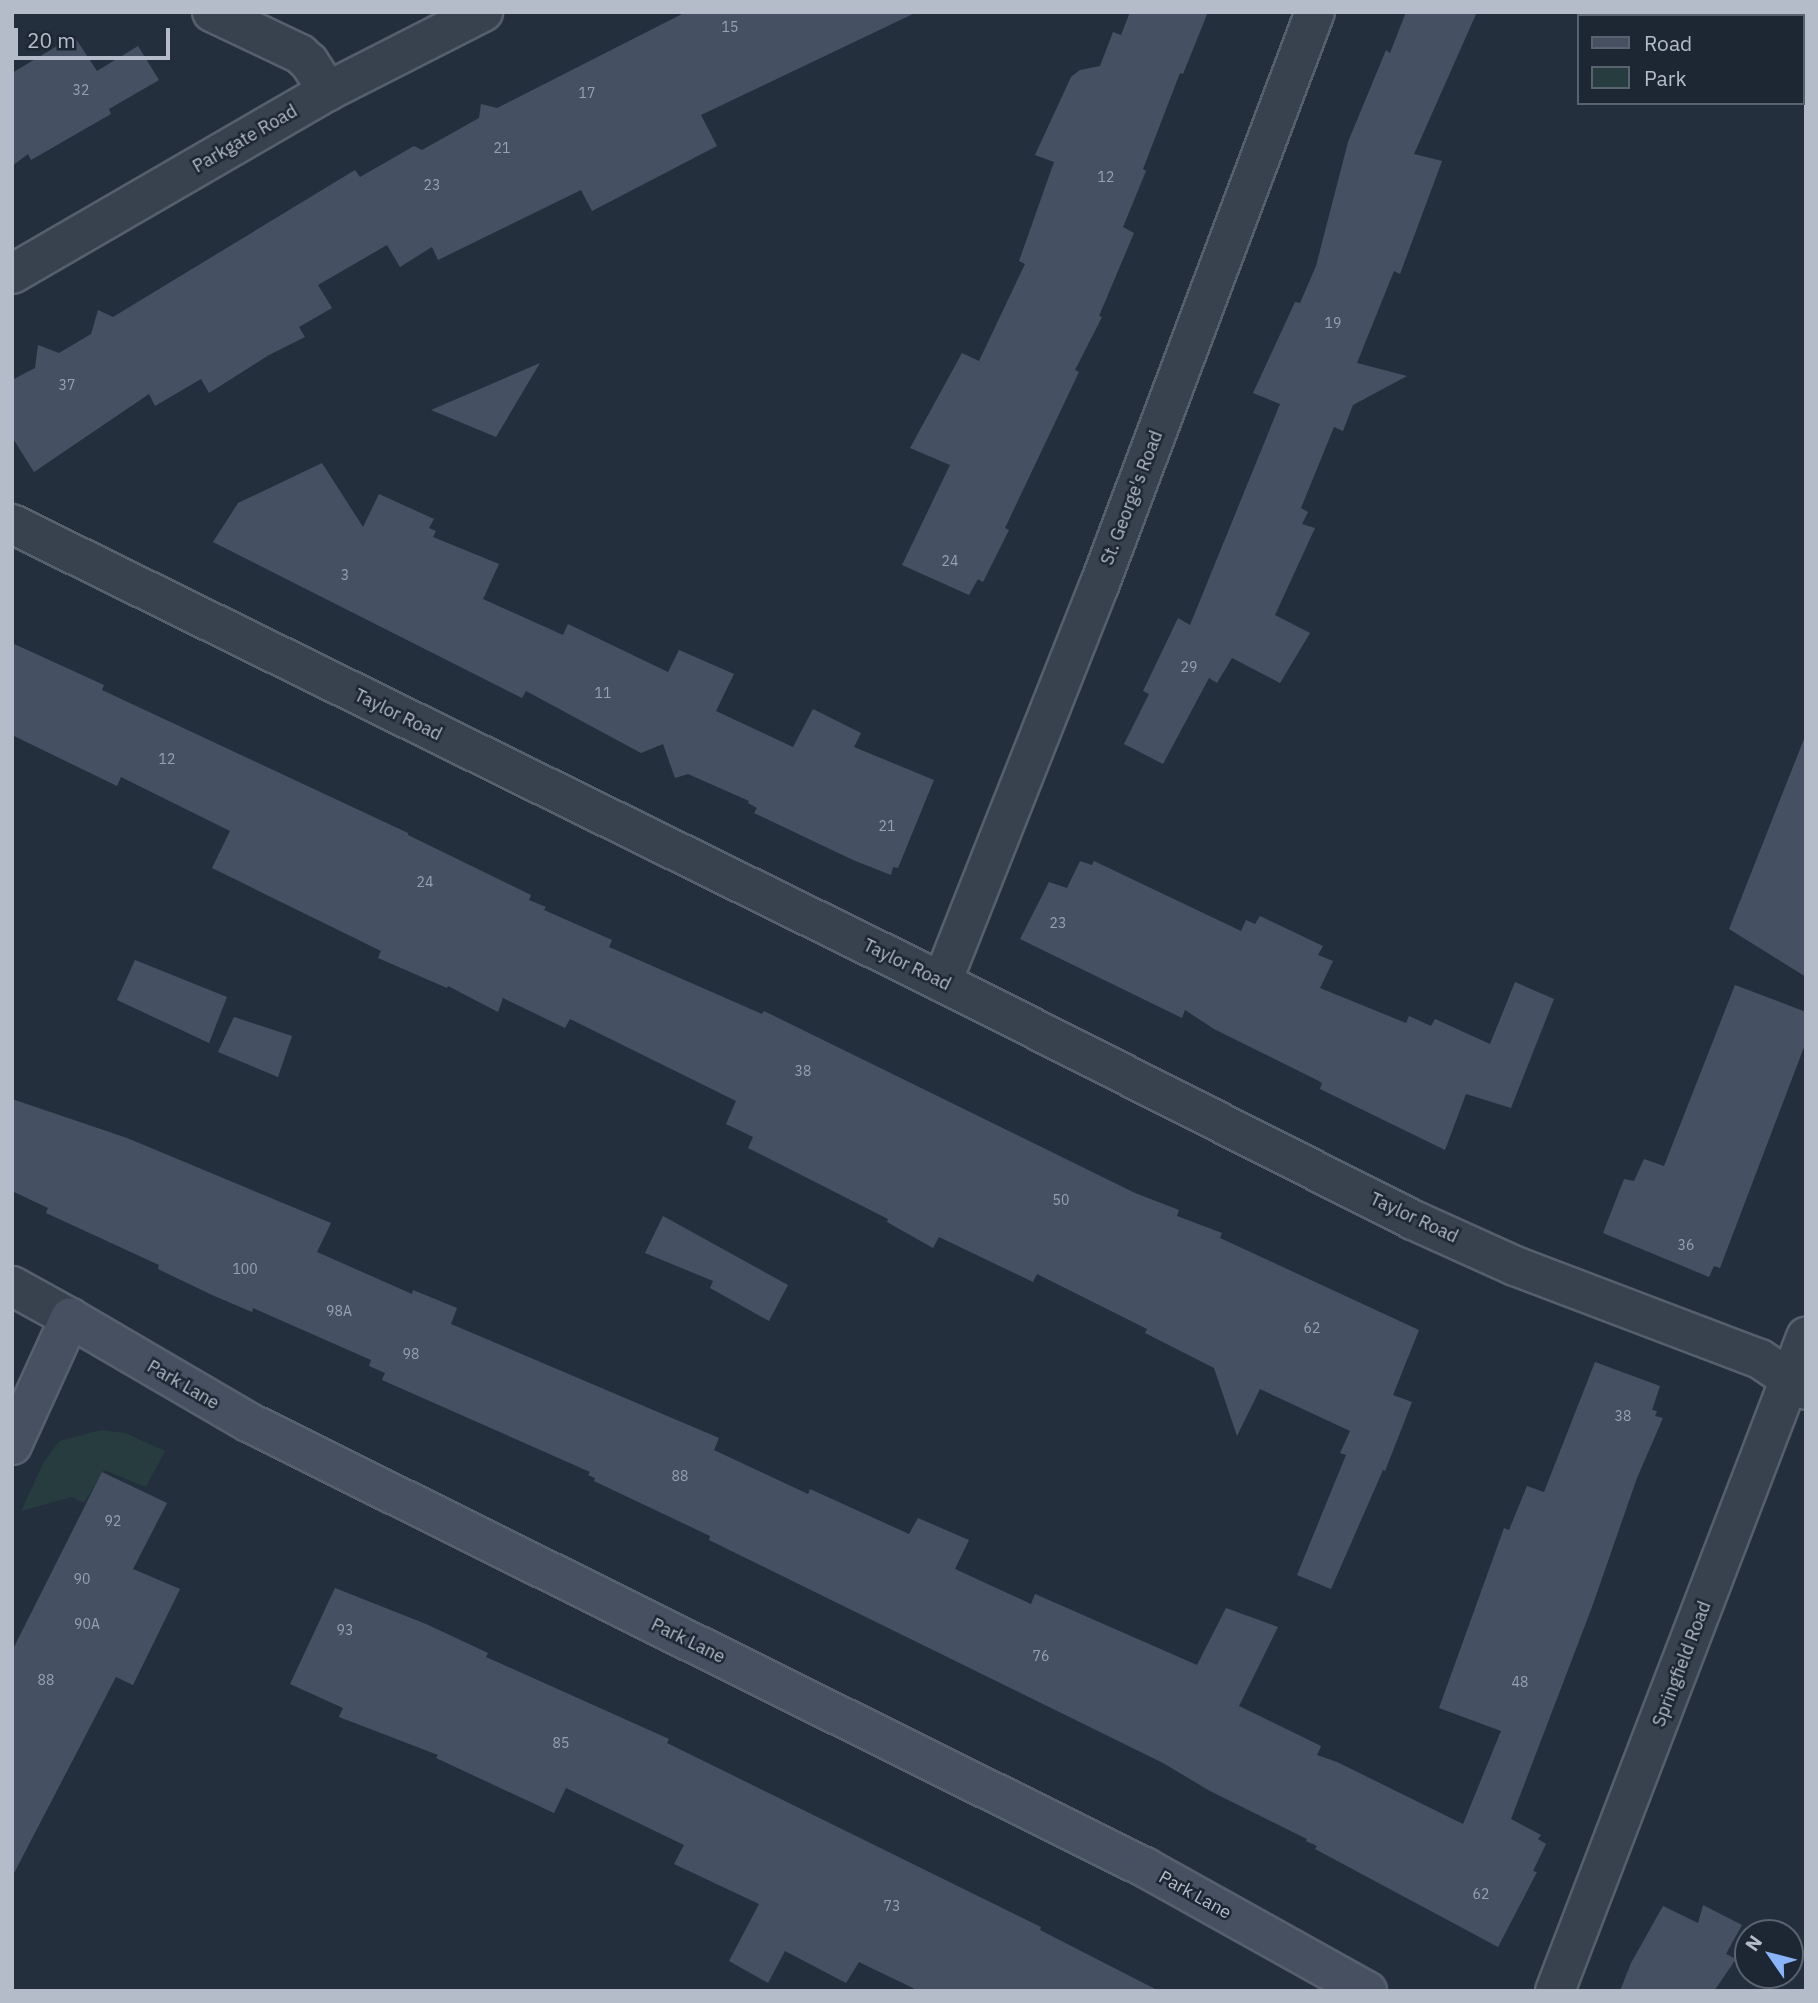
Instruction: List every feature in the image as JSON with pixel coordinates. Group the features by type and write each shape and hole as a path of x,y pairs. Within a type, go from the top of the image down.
{"main road":[{"path":"12,1445 71,1318"},
{"name":"Park Lane","path":"71,1318 250,1423 1146,1868 1367,1991"}],"street":[{"path":"212,12 300,54 309,62 328,91"},
{"name":"Parkgate Road","path":"12,274 328,91 482,12"},
{"name":"St. George's Road","path":"942,982 1099,586 1315,12"},
{"name":"Taylor Road","path":"12,524 942,982 1413,1220 1527,1270 1760,1359 1798,1384"},
{"name":"Park Lane","path":"12,1286 71,1318"},
{"name":"Springfield Road","path":"1555,1991 1798,1384 1806,1337"}],"green space":[{"path":"101,1430 125,1433 165,1451 146,1487 104,1470 84,1503 72,1497 21,1511 44,1462 59,1441"}],"building":[{"path":"686,12 917,12 701,115 717,146 592,211 581,190 438,260 432,247 400,267 387,245 318,285 332,308 299,327 305,337 269,355 209,393 201,379 155,406 149,394 34,472 12,437 12,380 35,368 38,345 59,353 91,334 98,310 113,317 355,170 360,177 414,146 422,150 479,118 481,104 497,108"},
{"path":"1130,12 1208,12 1183,74 1180,73 1143,169 1146,171 1123,227 1134,233 1099,316 1102,317 1075,370 1079,372 1005,528 1009,530 983,582 978,579 969,595 902,565 950,465 910,448 962,353 979,361 1025,264 1019,261 1054,162 1035,155 1071,77 1080,70 1100,66 1113,32 1121,35"},
{"path":"1406,12 1477,12 1414,154 1442,161 1400,274 1394,271 1357,363 1407,376 1353,405 1343,431 1334,427 1301,508 1308,512 1302,524 1315,528 1275,615 1310,633 1280,683 1232,658 1217,683 1209,678 1163,764 1124,744 1149,694 1143,691 1178,618 1190,625 1280,404 1253,393 1295,302 1300,303 1316,266 1348,142 1386,50 1390,53"},
{"path":"74,36 97,71 138,46 159,80 109,109 111,114 31,160 28,154 12,166 12,73"},
{"path":"540,363 496,437 431,410"},
{"path":"322,463 363,527 379,494 434,519 429,528 436,531 433,537 499,564 483,599 563,635 568,624 668,672 679,650 734,674 716,711 793,747 813,709 861,733 854,747 934,780 898,868 893,867 891,875 853,860 754,813 757,808 748,803 749,801 688,774 675,778 663,744 641,753 526,691 522,698 213,542 238,503"},
{"path":"12,643 104,685 102,690 408,833 531,895 529,900 546,907 544,910 612,940 609,947 762,1014 764,1011 1135,1193 1179,1210 1177,1216 1222,1233 1220,1238 1419,1330 1393,1395 1412,1402 1385,1471 1383,1470 1331,1589 1297,1575 1346,1455 1340,1453 1350,1431 1260,1389 1237,1436 1214,1368 1145,1333 1147,1329 1037,1274 1033,1282 939,1237 933,1248 887,1222 888,1219 748,1148 753,1137 726,1124 736,1101 570,1019 565,1028 503,998 498,1012 448,986 447,988 378,958 381,951 212,868 230,831 121,777 117,786 12,735"},
{"path":"1806,739 1806,977 1729,929"},
{"path":"1080,861 1092,865 1094,861 1241,931 1246,920 1255,924 1260,916 1323,946 1318,955 1333,961 1320,988 1406,1023 1409,1016 1431,1026 1435,1019 1490,1044 1515,982 1554,999 1511,1108 1466,1094 1445,1150 1320,1089 1322,1083 1317,1080 1214,1029 1185,1010 1182,1018 1020,939 1049,882 1067,888"},
{"path":"135,960 227,997 209,1043 117,1000"},
{"path":"1735,985 1806,1012 1806,1042 1720,1268 1714,1266 1709,1277 1603,1233 1624,1179 1634,1181 1644,1159 1664,1166"},
{"path":"234,1017 292,1036 278,1077 218,1052"},
{"path":"12,1099 127,1138 331,1223 317,1252 412,1294 413,1290 457,1308 451,1324 719,1438 714,1450 808,1494 810,1489 909,1534 918,1518 969,1540 955,1569 1031,1604 1035,1594 1197,1665 1226,1608 1278,1627 1239,1706 1321,1746 1317,1755 1337,1762 1463,1824 1501,1731 1439,1708 1504,1528 1509,1530 1527,1486 1544,1492 1595,1362 1660,1386 1652,1410 1657,1411 1655,1416 1663,1418 1637,1478 1592,1607 1511,1819 1541,1835 1538,1839 1546,1844 1533,1871 1537,1872 1498,1947 1315,1849 1317,1846 1306,1841 1307,1839 1210,1791 1163,1763 709,1540 710,1536 594,1481 595,1478 588,1475 590,1472 382,1380 385,1373 369,1366 371,1360 253,1308 252,1312 212,1295 158,1269 159,1265 46,1213 48,1208 12,1191"},
{"path":"663,1216 788,1285 769,1321 710,1288 713,1281 645,1253"},
{"path":"102,1472 167,1503 133,1569 180,1589 133,1685 116,1677 12,1877 12,1651"},
{"path":"335,1588 426,1624 488,1653 486,1657 669,1739 667,1743 1041,1927 1040,1930 1159,1991 919,1991 859,1962 846,1983 785,1951 768,1983 729,1961 759,1904 674,1864 684,1845 566,1788 554,1813 436,1758 438,1755 339,1717 343,1708 290,1684"},
{"path":"1703,1905 1734,1921 1734,1940 1726,1954 1734,1958 1734,1962 1714,1991 1620,1991 1631,1963 1663,1906 1698,1923"}]}
